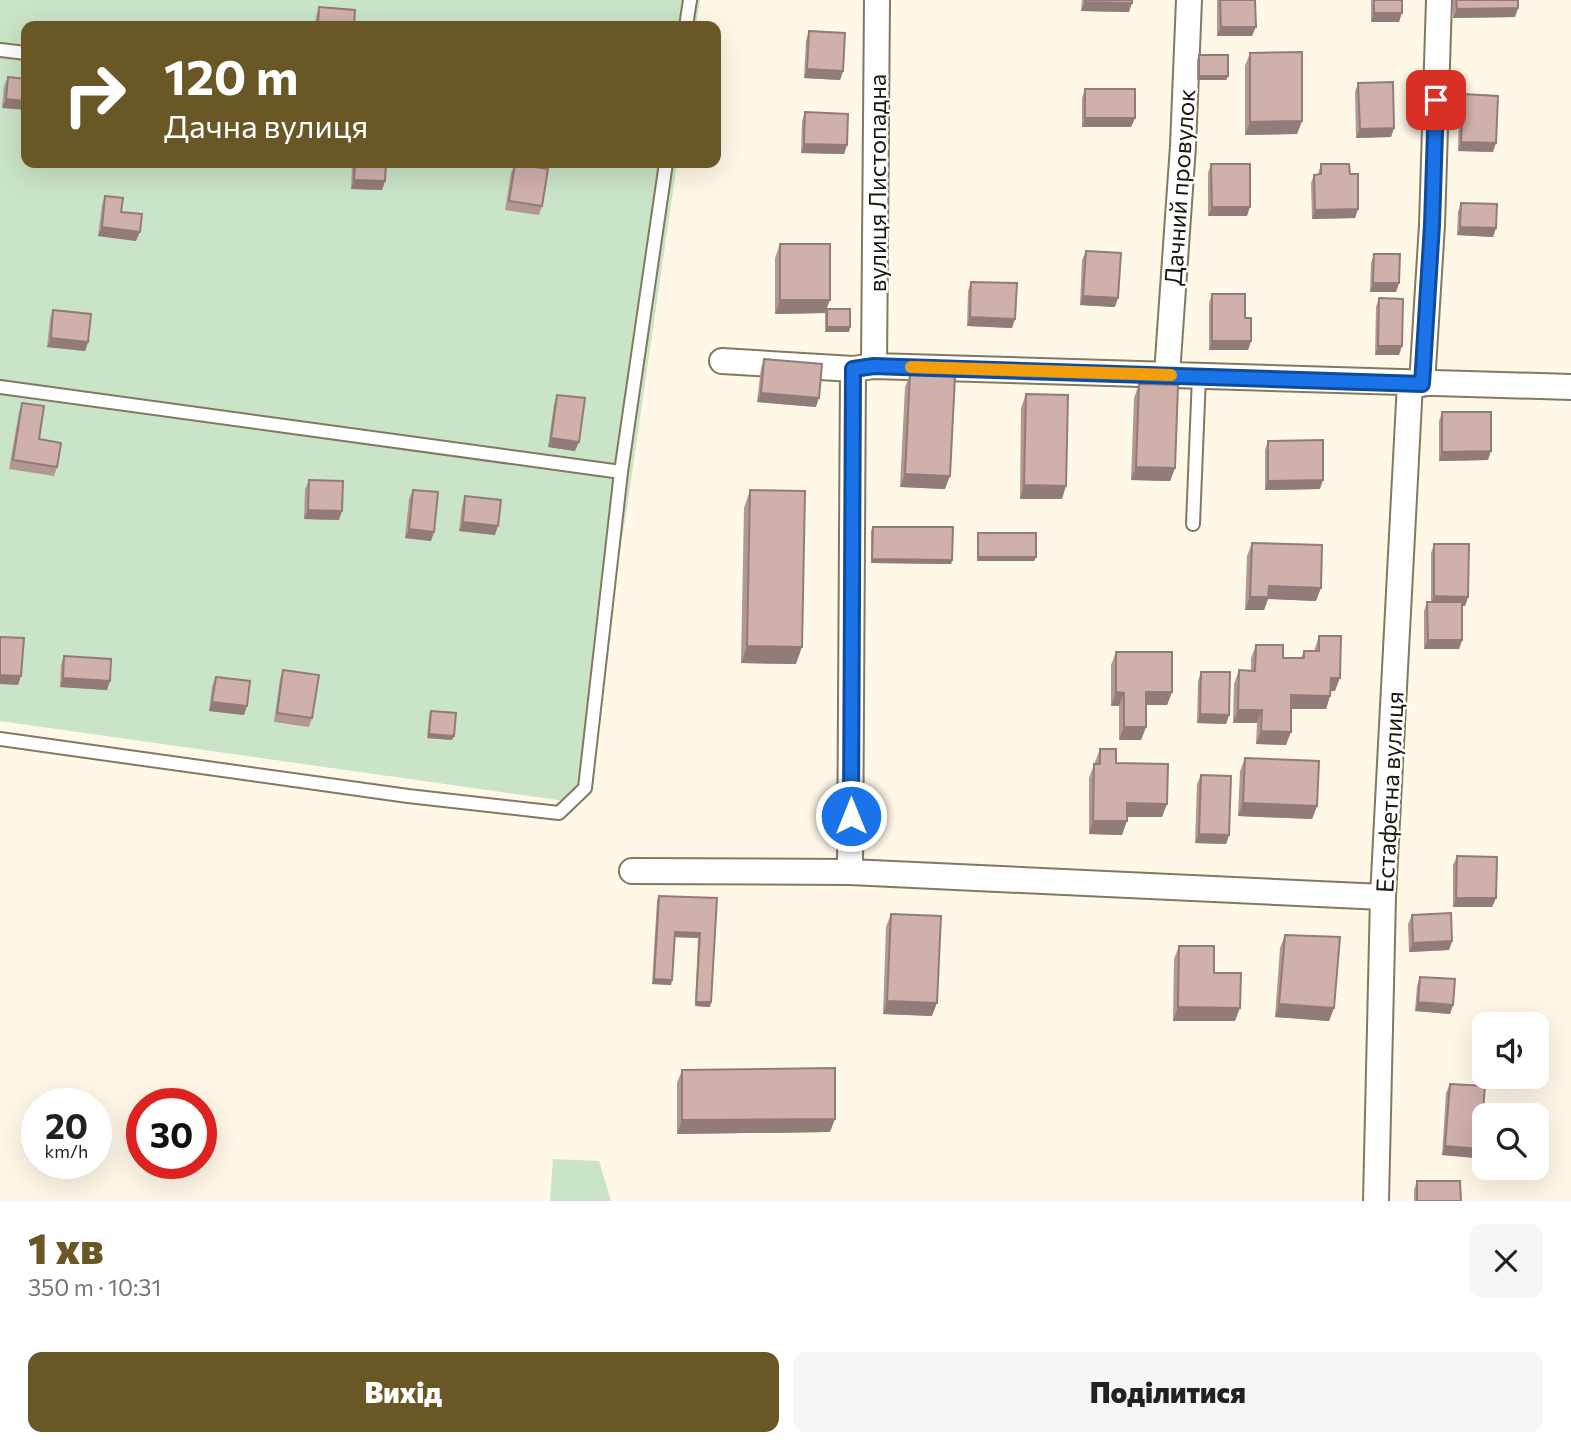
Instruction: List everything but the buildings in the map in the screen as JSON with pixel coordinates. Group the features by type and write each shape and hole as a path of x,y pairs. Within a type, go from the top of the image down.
{"street":[{"name":"вулиця Листопадна","path":"850,872 877,0"},
{"name":"Дачний провулок","path":"1167,374 1183,146 1189,0"},
{"name":"Естафетна вулиця","path":"1376,1201 1383,897 1416,384 1432,225 1439,0"},
{"path":"722,361 1571,387"},
{"path":"632,871 850,872 1383,897"}],"lane":[{"path":"687,21 690,0"},
{"path":"0,50 21,52"},
{"path":"0,739 394,794 559,813 585,788 621,472 665,168"},
{"path":"1193,524 1199,376"},
{"path":"0,387 621,472"}],"green space":[{"path":"0,0 700,0 697,21 21,21 21,168 676,168 627,508 579,803 0,721"},
{"path":"553,1159 599,1161 611,1201 550,1201"}],"slow traffic":[{"path":"911,367 1171,375"}],"route":[{"path":"851,816 853,369 874,366 1422,384 1432,225 1436,100"}]}
